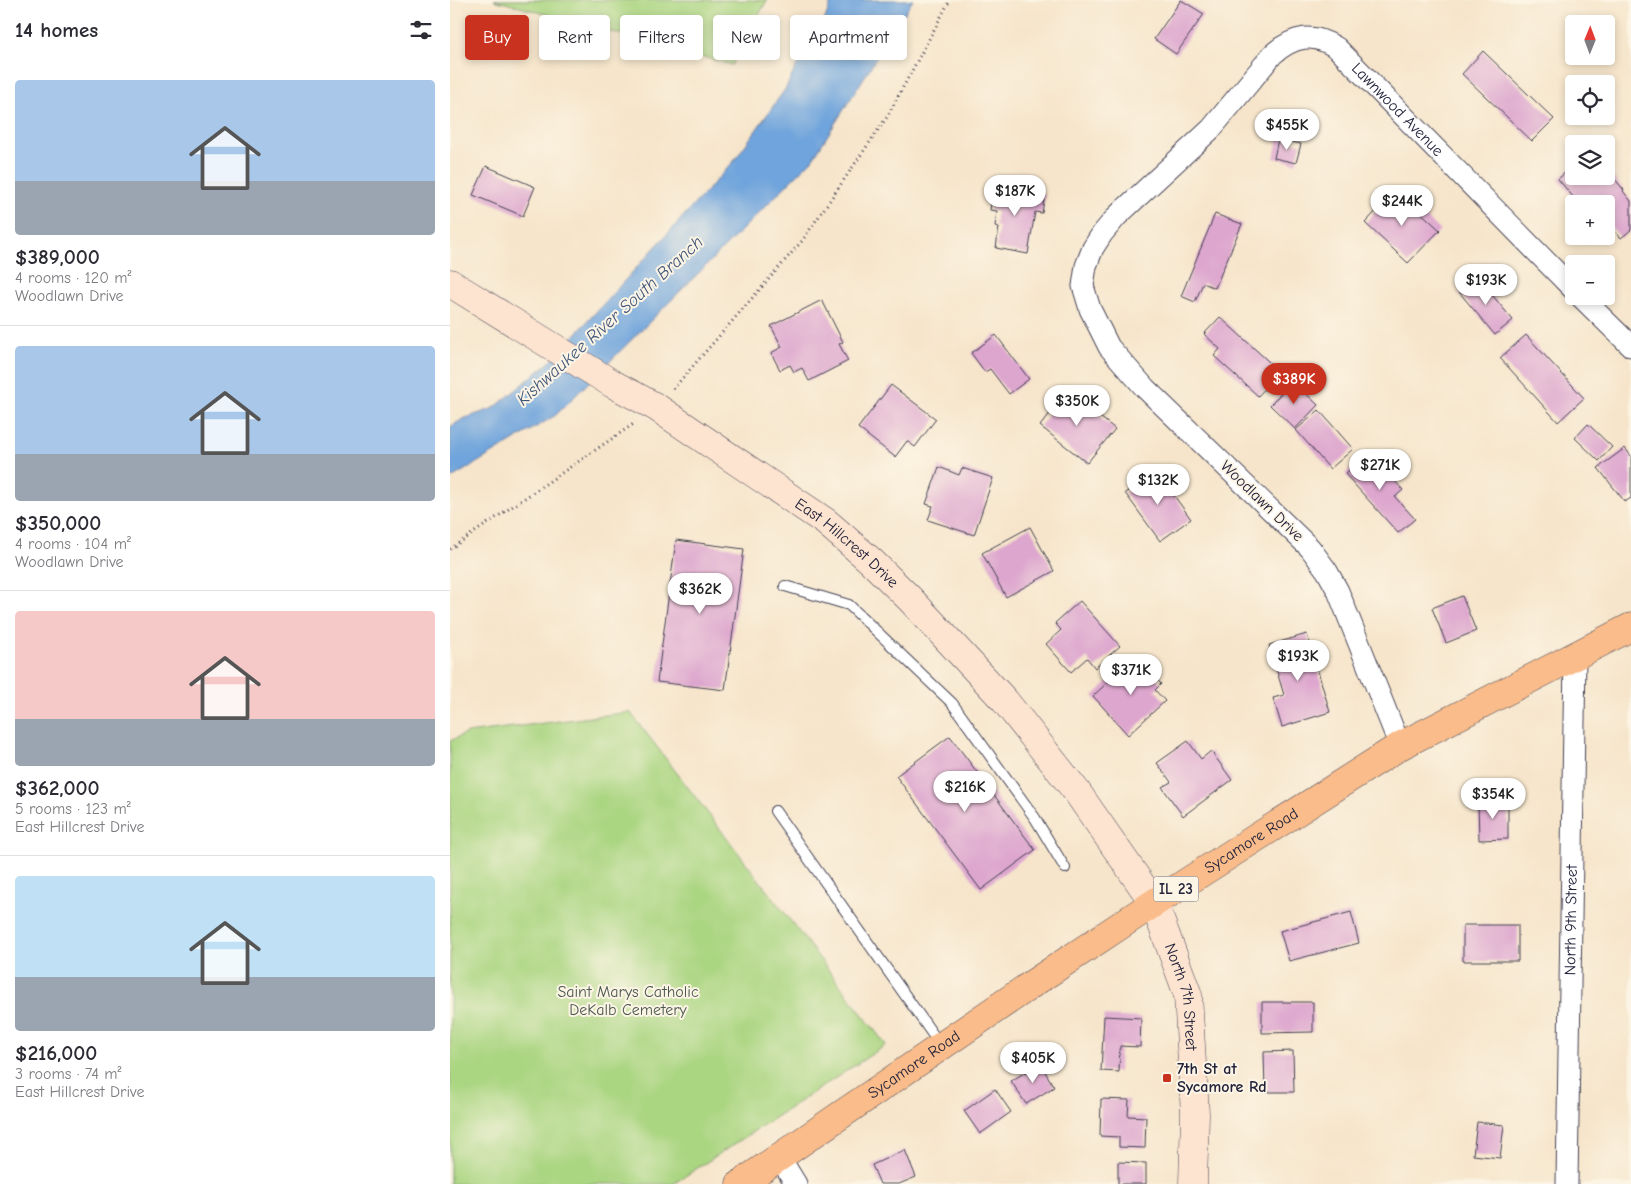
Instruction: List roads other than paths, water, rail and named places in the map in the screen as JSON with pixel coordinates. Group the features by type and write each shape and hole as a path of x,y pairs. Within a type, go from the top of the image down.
{"main road":[{"name":"Sycamore Road","path":"740,1184 1154,903 1400,746 1631,627"}],"street":[{"name":"Lawnwood Avenue","path":"1231,102 1272,54 1282,46 1294,40 1305,38 1328,42 1337,48 1565,281"},
{"name":"Woodlawn Drive","path":"1231,102 1211,129 1117,216 1102,234 1093,248 1086,266 1083,286 1090,309 1115,354 1145,388 1310,548 1327,571 1338,591 1400,746"},
{"name":"East Hillcrest Drive","path":"450,283 613,384 656,407 826,522 871,561 910,599 1005,701 1077,792 1154,903"},
{"path":"1589,305 1631,346"},
{"name":"North 9th Street","path":"1567,1184 1574,656"},
{"name":"North 7th Street","path":"1154,903 1188,994 1195,1114 1193,1184"},
{"path":"780,1158 796,1184"}],"lane":[{"path":"785,586 849,605 952,703 1035,818 1065,868"},
{"path":"775,811 941,1046"}],"water":[{"path":"832,0 913,0 904,15 826,15"},
{"name":"Kishwaukee River South Branch","path":"799,60 875,60 812,160 556,415 450,479 450,427 463,419 494,408 552,360 734,161 786,88"}],"place":[{"name":"7th St at Sycamore Rd","path":"1167,1078"}],"park label":[{"name":"Saint Marys Catholic DeKalb Cemetery","path":"628,1001"}]}
